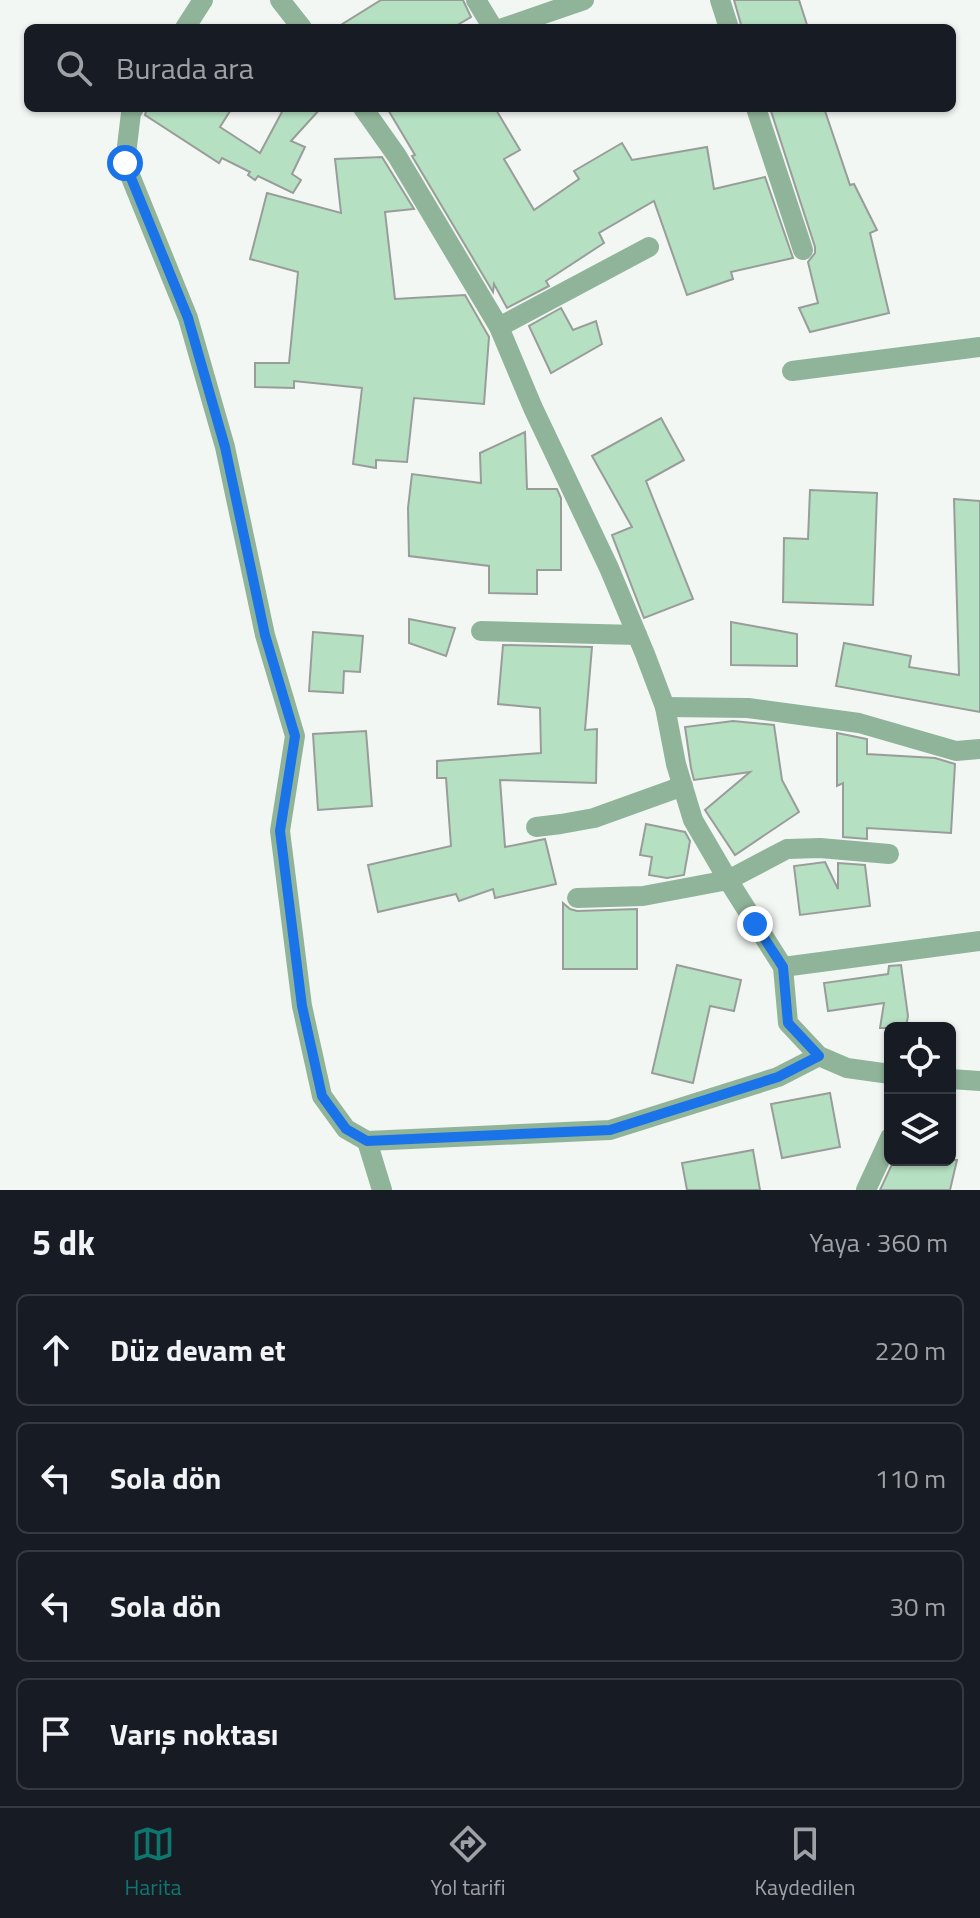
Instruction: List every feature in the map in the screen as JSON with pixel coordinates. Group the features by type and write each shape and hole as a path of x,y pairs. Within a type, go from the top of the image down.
{"street":[{"path":"188,24 203,0"},
{"path":"280,0 299,24"},
{"path":"476,0 491,24"},
{"path":"515,24 584,0"},
{"path":"720,0 728,24"},
{"path":"132,112 125,163 188,318 225,447 265,635 295,736 280,831 302,1006 322,1096 346,1129 367,1141 610,1130 778,1077 819,1056"},
{"path":"366,112 397,156 499,327 637,635 665,707 676,764 693,820 783,967 788,1023 819,1056 847,1068 884,1073"},
{"path":"757,112 803,250"},
{"path":"499,327 649,247"},
{"path":"792,371 980,347"},
{"path":"481,631 637,635"},
{"path":"665,707 748,708 859,723 956,751 980,749"},
{"path":"536,827 594,818 683,786"},
{"path":"577,898 643,896 728,880 787,849 820,848 889,854"},
{"path":"783,967 980,941"},
{"path":"956,1079 980,1081"},
{"path":"367,1141 382,1190"},
{"path":"866,1190 884,1151"}],"building":[{"path":"381,0 463,0 471,17 459,24 342,24"},
{"path":"734,0 799,0 807,24 741,24"},
{"path":"146,112 229,112 220,127 260,153 282,112 317,112 291,141 305,147 292,174 301,180 293,193 258,176 255,180 248,175 250,172 222,158 219,163 145,115"},
{"path":"389,112 497,112 520,150 504,159 534,210 579,179 574,171 622,143 632,160 707,147 714,189 765,177 793,258 731,272 733,279 687,295 654,201 599,233 604,243 546,281 549,286 507,308 494,284 493,292 412,156 415,155"},
{"path":"771,112 825,112 850,185 854,184 877,230 870,233 889,313 810,332 799,308 818,303 808,262 815,253"},
{"path":"382,157 414,209 385,212 395,299 465,295 489,337 484,404 414,398 407,462 376,460 376,468 353,464 362,388 294,381 294,388 255,387 255,363 289,363 298,272 250,259 267,193 341,213 335,159"},
{"path":"561,308 573,330 596,321 602,344 551,373 529,326"},
{"path":"661,418 684,460 646,481 693,599 644,618 612,535 632,527 592,456"},
{"path":"525,432 527,489 557,489 561,498 561,570 537,570 537,594 489,593 489,566 409,556 408,508 412,474 481,483 480,453"},
{"path":"810,490 877,493 873,605 783,602 784,538 808,539"},
{"path":"954,499 980,501 980,712 836,686 844,643 911,656 909,667 959,675"},
{"path":"409,619 455,628 446,656 409,643"},
{"path":"731,622 797,634 797,666 731,665"},
{"path":"313,632 363,636 360,672 344,671 343,693 309,691"},
{"path":"503,645 592,647 585,730 597,729 596,783 500,780 505,847 545,839 556,884 495,898 493,889 459,901 456,894 378,912 368,865 451,846 446,778 437,778 437,761 541,753 540,708 498,704"},
{"path":"733,721 774,725 782,780 799,812 735,855 705,810 750,772 694,780 685,727"},
{"path":"366,731 372,806 318,810 313,734"},
{"path":"837,733 867,739 867,754 935,758 955,764 951,833 867,828 867,839 843,837 843,783 837,786"},
{"path":"646,824 685,832 690,841 684,875 667,878 649,875 652,857 640,855"},
{"path":"825,862 838,889 838,863 865,865 870,906 800,915 794,866"},
{"path":"563,903 577,911 637,909 637,969 563,969"},
{"path":"677,965 741,980 734,1011 710,1006 693,1083 652,1073"},
{"path":"901,965 907,1022 884,1022 884,1028 880,1028 884,1003 828,1011 824,983 888,974 889,966"},
{"path":"830,1093 840,1147 782,1158 771,1104"},
{"path":"753,1150 760,1190 687,1190 682,1163"},
{"path":"891,1166 956,1166 950,1190 880,1190"}],"route":[{"path":"125,163 188,318 225,447 265,635 295,736 280,831 302,1006 322,1096 346,1129 367,1141 610,1130 778,1077 819,1056 788,1023 783,967 755,924"}]}
